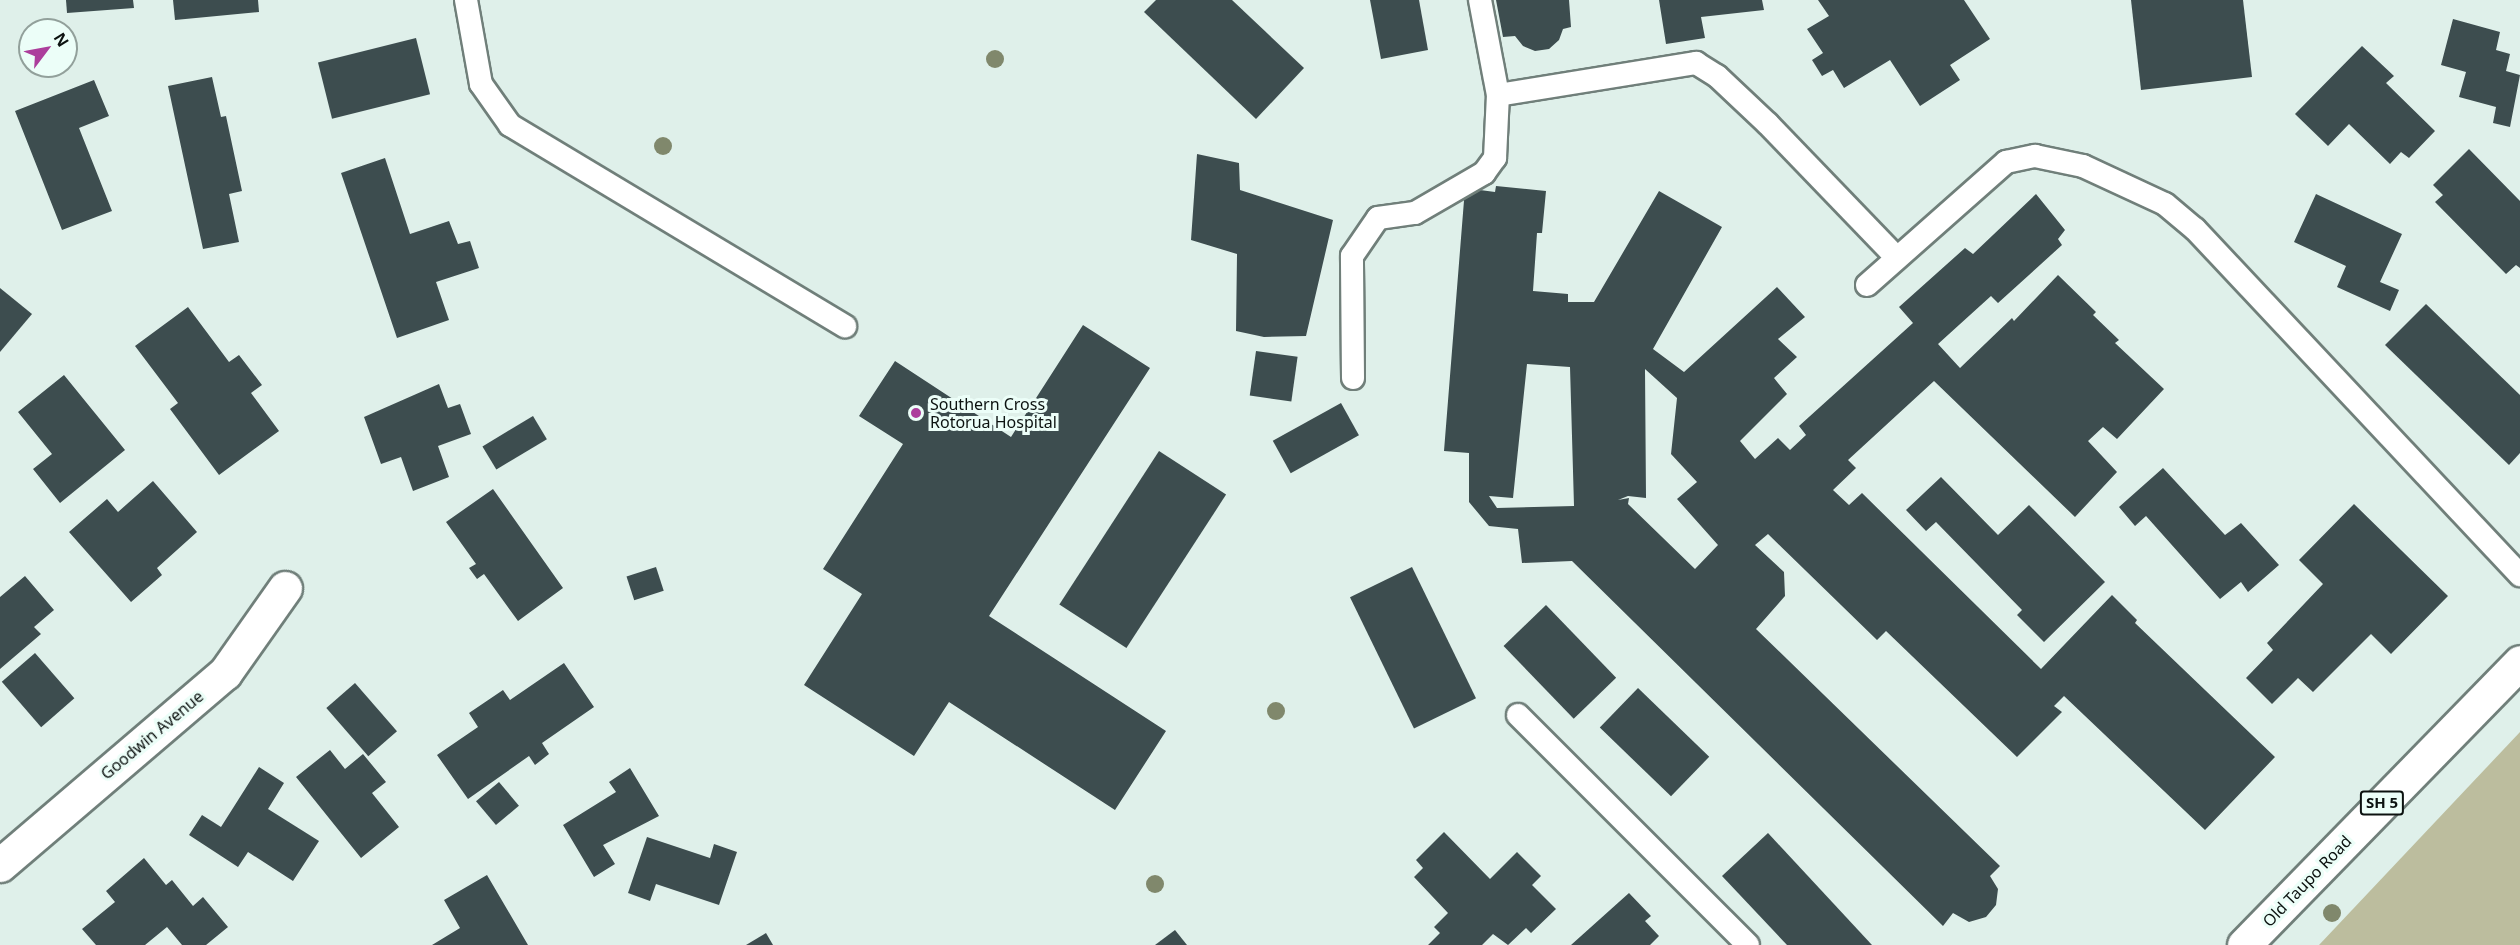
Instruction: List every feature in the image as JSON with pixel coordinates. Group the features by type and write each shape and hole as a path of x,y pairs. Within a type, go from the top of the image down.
{"main road":[{"name":"Goodwin Avenue","path":"0,865 225,673 285,588"},
{"name":"Old Taupo Road","path":"2244,945 2520,662"}],"lane":[{"path":"466,0 481,84 510,125 845,326"},
{"path":"1353,378 1352,256 1378,218 1415,213 1484,173 1495,158 1498,95 1480,0"},
{"path":"1498,95 1696,63 1717,76 1768,124 1897,258"},
{"path":"1867,285 2006,162 2035,156 2083,166 2165,204 2195,229 2520,575"},
{"path":"1518,715 1748,945"}],"green space":[{"path":"2520,732 2520,945 2319,945"}],"building":[{"path":"66,0 133,0 134,8 67,13"},
{"path":"173,0 258,0 259,12 175,20"},
{"path":"1156,0 1232,0 1304,68 1256,119 1144,12"},
{"path":"1370,0 1419,0 1428,50 1381,59"},
{"path":"1496,0 1569,0 1571,27 1563,29 1559,40 1549,49 1535,51 1523,46 1515,36 1503,37"},
{"path":"1659,0 1762,0 1764,10 1701,17 1705,38 1666,44"},
{"path":"1818,0 1964,0 1990,39 1950,65 1960,80 1920,106 1890,60 1844,88 1833,70 1822,76 1812,60 1823,53 1807,29 1829,16"},
{"path":"2131,0 2243,0 2252,77 2141,90"},
{"path":"2453,19 2500,32 2496,50 2510,54 2506,71 2520,75 2510,127 2493,123 2496,107 2459,97 2466,72 2441,65"},
{"path":"416,38 430,94 332,119 318,62"},
{"path":"2362,46 2394,76 2386,83 2435,131 2409,158 2401,152 2390,164 2349,124 2328,146 2295,114"},
{"path":"212,77 221,117 226,116 242,191 229,194 239,242 203,249 168,86"},
{"path":"94,80 109,116 79,128 112,211 62,230 15,111"},
{"path":"2469,149 2520,201 2520,268 2516,265 2506,274 2435,202 2443,195 2433,185"},
{"path":"1197,154 1239,163 1240,190 1333,220 1306,336 1264,337 1236,331 1237,254 1191,240"},
{"path":"385,158 410,234 449,221 458,244 470,241 479,268 436,282 449,320 397,338 341,173"},
{"path":"1496,186 1546,191 1542,233 1537,233 1533,291 1568,294 1568,302 1594,302 1659,191 1722,227 1653,349 1684,372 1777,287 1805,317 1778,339 1797,357 1774,378 1787,394 1740,441 1755,459 1778,438 1790,450 1806,435 1799,426 1913,323 1899,307 1965,248 1973,254 2036,194 2065,230 2058,239 2062,245 1998,303 1991,296 1938,344 1960,368 2012,318 2014,321 2058,275 2096,312 2093,315 2119,340 2115,343 2164,389 2117,439 2103,427 2088,441 2117,472 2075,517 1934,381 1848,460 1856,468 1833,490 1849,505 1862,493 2041,669 2112,595 2137,620 2135,623 2275,757 2205,830 2064,696 2054,706 2062,712 2017,757 1886,631 1877,640 1768,534 1755,545 1784,572 1785,596 1756,629 2000,866 1990,876 1998,889 1996,905 1986,917 1969,922 1953,913 1943,926 1572,561 1522,563 1518,529 1489,526 1469,502 1469,453 1444,451 1465,188 1495,192","holes":["1527,364 1570,367 1574,506 1497,508 1489,496 1513,498","1645,369 1677,398 1671,454 1697,482 1677,499 1718,545 1695,569 1628,504 1629,498 1618,500 1628,496 1646,498"]},
{"path":"2316,194 2402,234 2380,282 2399,290 2390,311 2337,287 2346,266 2294,242"},
{"path":"0,288 32,314 0,352"},
{"path":"2426,304 2520,395 2520,453 2509,465 2385,345"},
{"path":"188,307 229,362 239,355 262,385 251,393 279,431 219,475 170,409 178,403 135,346"},
{"path":"1083,325 1150,368 989,616 1166,731 1115,810 949,702 914,756 804,685 862,594 823,569 903,444 859,416 895,361 1011,437"},
{"path":"1256,351 1298,357 1291,401 1250,396"},
{"path":"64,375 125,450 60,503 33,469 52,454 18,412"},
{"path":"439,384 448,408 460,404 471,434 438,446 449,477 413,491 401,457 381,464 364,417"},
{"path":"1341,403 1359,435 1291,473 1273,441"},
{"path":"533,416 547,439 496,470 482,446"},
{"path":"1159,451 1226,495 1126,648 1059,604"},
{"path":"2163,468 2225,535 2241,523 2279,565 2248,592 2241,582 2220,599 2146,516 2135,526 2119,507"},
{"path":"1941,477 1998,535 2029,505 2105,582 2044,642 2017,615 2022,610 1936,522 1926,531 1906,510"},
{"path":"153,481 197,532 157,568 162,575 131,602 69,532 107,499 118,512"},
{"path":"493,489 563,588 518,621 484,574 477,579 469,568 476,564 446,522"},
{"path":"2354,504 2448,596 2391,654 2371,634 2313,692 2298,678 2272,704 2246,678 2273,650 2267,643 2323,584 2299,560"},
{"path":"656,567 664,591 634,600 627,577"},
{"path":"1412,567 1476,698 1414,728 1350,597"},
{"path":"25,576 54,610 34,627 41,634 0,669 0,597"},
{"path":"1546,605 1616,678 1574,719 1504,646"},
{"path":"35,653 74,698 41,727 2,682"},
{"path":"564,663 594,707 542,743 549,754 535,765 529,756 468,799 437,755 478,727 469,713 503,690 510,700"},
{"path":"355,683 397,731 368,756 326,708"},
{"path":"1638,688 1709,757 1671,796 1600,728"},
{"path":"330,750 345,769 363,754 386,782 372,793 399,827 361,858 296,777"},
{"path":"259,767 284,783 268,809 319,841 293,881 248,852 238,867 189,835 202,815 221,827"},
{"path":"630,768 659,816 603,845 615,864 594,877 563,825 616,792 609,782"},
{"path":"499,782 519,806 496,825 476,801"},
{"path":"1444,832 1490,879 1517,852 1541,876 1532,885 1556,909 1531,933 1526,928 1508,945 1493,934 1482,945 1428,945 1440,933 1434,927 1448,913 1414,877 1423,868 1416,860"},
{"path":"1768,833 1872,945 1787,945 1722,876"},
{"path":"647,837 710,858 714,844 737,852 719,905 656,884 650,901 628,893"},
{"path":"144,858 166,885 172,880 193,906 203,897 228,927 206,945 182,945 167,927 145,945 96,945 82,929 115,902 106,891"},
{"path":"487,875 528,945 432,945 460,928 444,900"},
{"path":"1629,893 1651,916 1645,921 1659,936 1650,945 1571,945"},
{"path":"1175,930 1187,945 1155,945"},
{"path":"766,933 773,945 746,945"}],"place":[{"name":"Southern Cross Rotorua Hospital","path":"916,413"}]}
